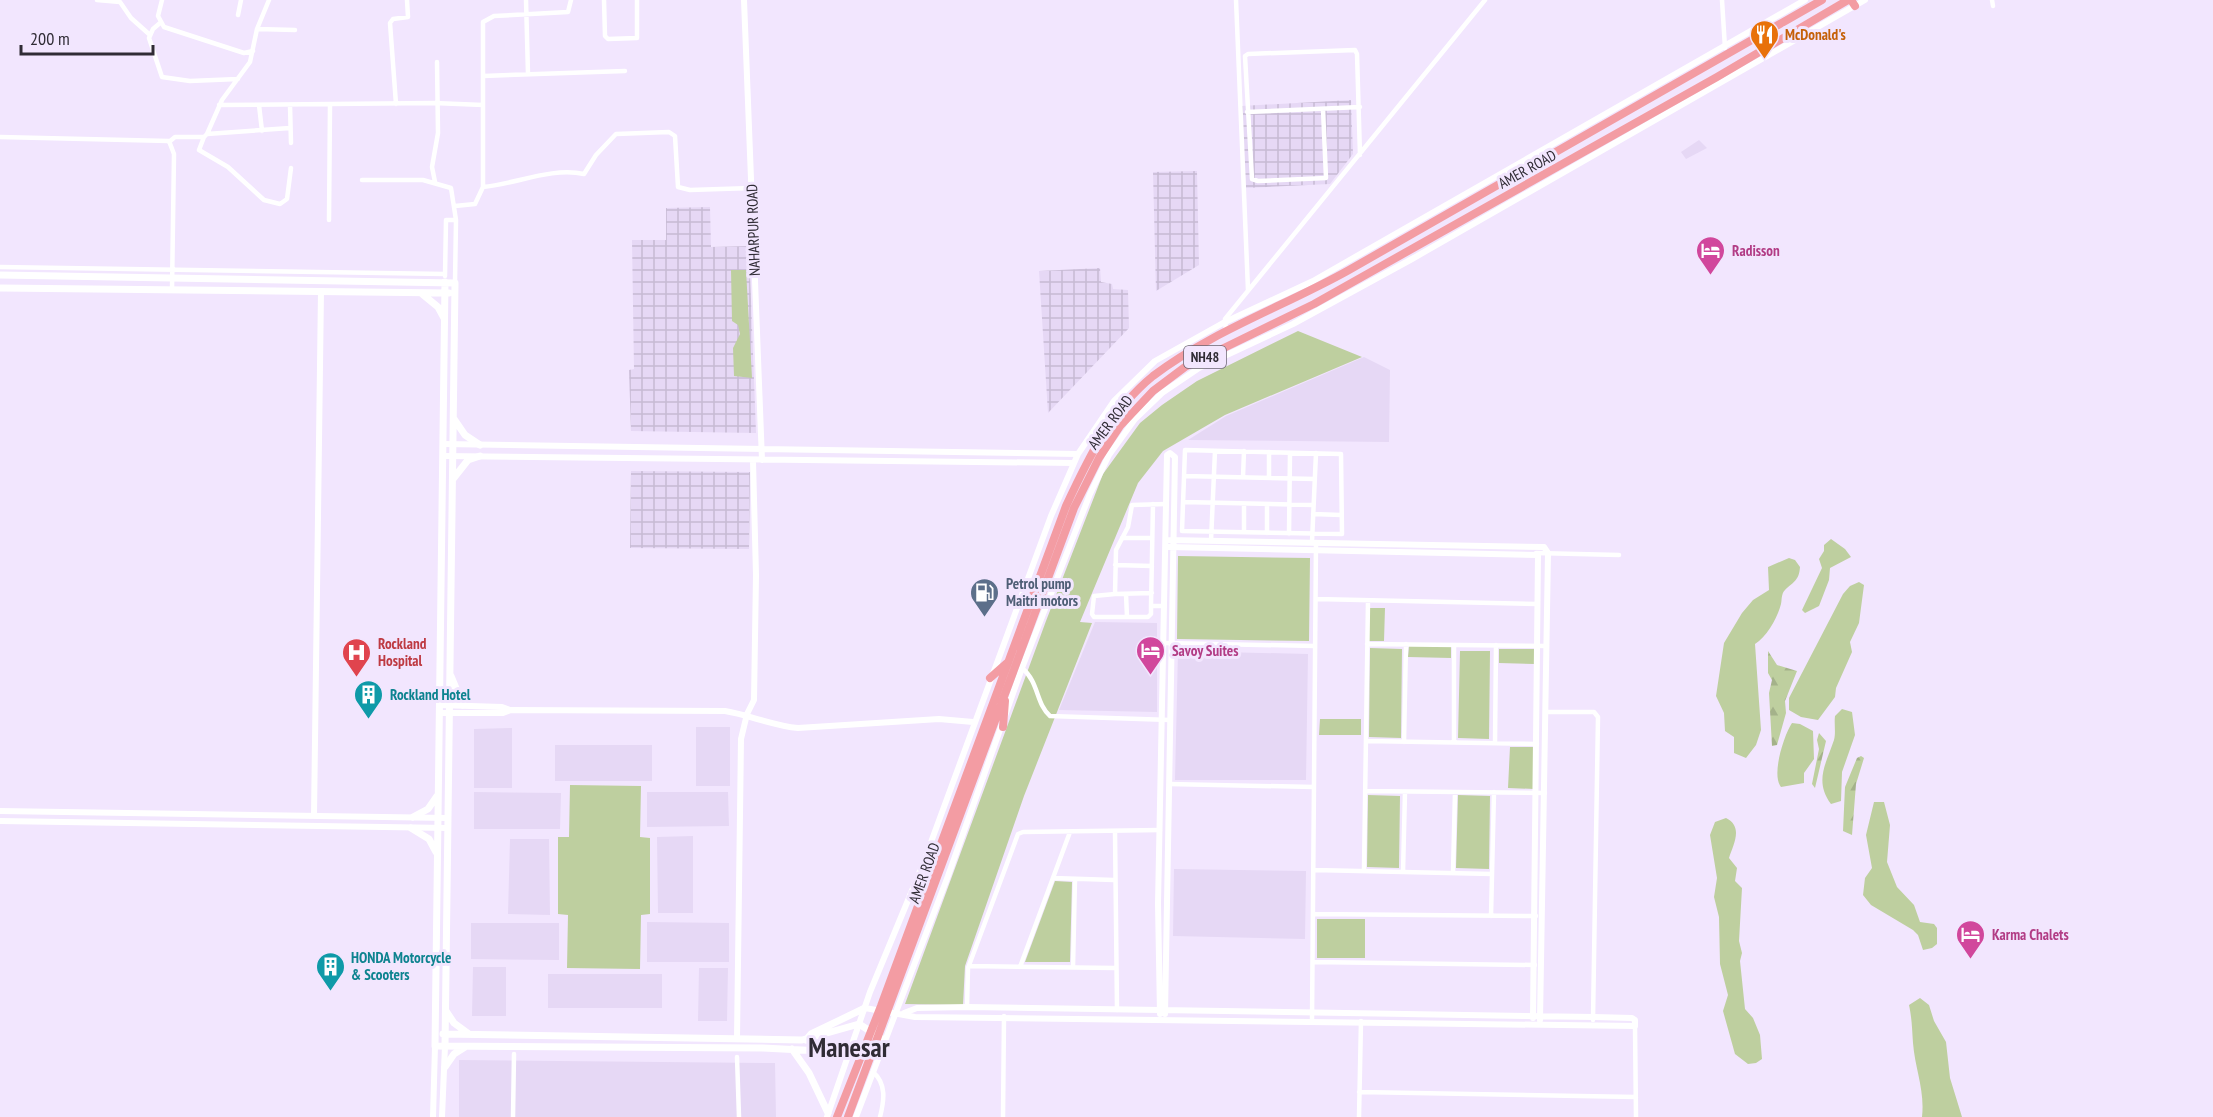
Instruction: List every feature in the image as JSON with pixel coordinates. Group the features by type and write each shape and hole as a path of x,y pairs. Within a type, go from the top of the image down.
{"highway":[{"name":"AMER ROAD","path":"848,1117 1008,662 1066,506 1091,452 1125,404 1152,377 1182,356 1226,332 1307,294 1367,255 1726,50 1822,0"},
{"name":"AMER ROAD","path":"837,1117 860,1060 888,1008 1074,508 1099,458 1120,426 1153,391 1185,367 1281,325 1851,2"},
{"path":"1248,312 1251,320"},
{"path":"990,678 1008,662"},
{"path":"1003,727 1005,690"}],"main road":[{"path":"0,275 172,274 445,278 456,283 445,1046"},
{"path":"445,278 435,1046 792,1049 880,1054"},
{"path":"0,288 455,293"},
{"path":"419,292 438,307 445,320"},
{"path":"453,416 465,435 480,445"},
{"path":"452,480 468,460 480,456"},
{"path":"449,671 463,705"},
{"path":"412,817 432,804 438,792"},
{"path":"411,828 429,839 437,854"},
{"path":"445,1008 454,1023 470,1035"},
{"path":"806,1040 811,1034 866,1008"},
{"path":"434,1035 806,1040 859,1024 884,1040"},
{"path":"510,1035 510,1046"},
{"path":"445,1067 454,1054 468,1046"},
{"path":"792,1049 809,1073 828,1115"}],"street":[{"path":"97,0 120,2 131,18 150,35"},
{"path":"160,23 158,16 162,0"},
{"path":"238,15 242,0"},
{"path":"269,0 256,29 250,62 219,105 199,150 228,166 268,202 280,204 287,199 291,168"},
{"path":"396,104 390,23 393,19 408,17 407,0"},
{"path":"526,0 528,74"},
{"path":"455,206 475,204 483,187 483,22 494,16 568,12 571,0"},
{"path":"604,0 605,36 608,39 637,38 637,0"},
{"name":"NAHARPUR ROAD","path":"744,0 762,460"},
{"path":"1236,0 1248,290"},
{"path":"1226,332 1224,323 1248,290 1485,0"},
{"path":"1722,0 1726,50 1805,0"},
{"path":"1851,2 1865,0"},
{"path":"160,23 150,35 150,42 164,79 238,79"},
{"path":"160,23 244,53 253,51"},
{"path":"256,29 295,30"},
{"path":"1323,109 1327,176 1323,179 1299,180 1252,179 1246,55 1351,49 1356,52 1360,155"},
{"path":"435,182 432,167 437,143 437,62"},
{"path":"483,76 625,71"},
{"path":"219,105 438,103 483,105"},
{"path":"259,105 262,131"},
{"path":"291,105 291,143"},
{"path":"329,220 330,105"},
{"path":"1247,112 1359,107"},
{"path":"169,142 175,137 290,128"},
{"path":"483,187 505,185 541,175 584,174 596,155 613,136 669,132 675,136 678,187 690,190 752,188"},
{"path":"0,137 161,139 169,142 174,154 172,290"},
{"path":"362,180 435,182 451,188 456,220 456,283"},
{"path":"445,278 446,220 456,220"},
{"path":"828,1115 859,1024 923,864 990,678 1074,463 1097,423 1133,380 1155,361 1224,323 1367,255"},
{"path":"0,267 172,274"},
{"path":"314,816 321,291"},
{"path":"856,1117 880,1054 888,1008 948,876 1003,727 1022,668 1096,480 1127,429 1147,406 1199,368 1281,325"},
{"path":"443,444 1078,454"},
{"path":"1185,450 1244,451 1338,453 1342,456 1341,535 1182,531 1185,450"},
{"path":"1211,541 1215,450"},
{"path":"1243,477 1244,451"},
{"path":"1269,452 1269,477"},
{"path":"1163,1020 1160,830 1172,544 1174,457 1170,453 1167,455 1164,606 1167,643"},
{"path":"1290,453 1290,534"},
{"path":"1312,1021 1316,599 1315,545 1312,534 1316,453"},
{"path":"443,456 1074,463"},
{"path":"737,1038 741,739 747,714 754,700 756,575 753,461"},
{"path":"1184,476 1315,479"},
{"path":"1183,502 1313,505"},
{"path":"1152,593 1094,596 1093,616 1148,617 1151,614 1152,593 1153,504"},
{"path":"1114,594 1116,550 1128,527 1132,505 1166,504"},
{"path":"1244,504 1244,532"},
{"path":"1267,504 1267,533"},
{"path":"1313,514 1341,515"},
{"path":"1122,538 1152,538"},
{"path":"1172,544 1211,541 1619,555"},
{"path":"1165,544 1540,546 1548,553 1545,793 1536,1025"},
{"path":"1536,553 1539,558 1540,604 1535,965 1537,1016"},
{"path":"1115,566 1152,566"},
{"path":"1126,594 1126,617"},
{"path":"1316,599 1540,604"},
{"path":"1364,871 1368,601"},
{"path":"1151,606 1164,606"},
{"path":"1167,643 1316,646"},
{"path":"1367,644 1547,646"},
{"path":"1404,742 1406,644"},
{"path":"1454,645 1454,742"},
{"path":"1494,743 1496,645"},
{"path":"1022,668 1032,677 1045,712 1050,716 1166,720"},
{"path":"449,709 463,705 502,707 511,710 725,711 747,714 780,726 798,728 939,719 973,722"},
{"path":"439,709 503,713 511,710"},
{"path":"1546,712 1594,712 1598,717 1593,1025"},
{"path":"1162,1010 1169,784 1166,720"},
{"path":"1366,741 1538,744"},
{"path":"1169,784 1314,787"},
{"path":"1365,791 1545,793"},
{"path":"1403,872 1405,792"},
{"path":"1453,873 1455,792"},
{"path":"1491,916 1494,792"},
{"path":"0,811 448,818"},
{"path":"0,821 448,828"},
{"path":"967,1007 969,966 1018,834 1023,832 1160,830"},
{"path":"1115,831 1116,1010"},
{"path":"1020,967 1070,832"},
{"path":"1314,870 1492,874"},
{"path":"1053,878 1114,880"},
{"path":"1073,968 1075,879"},
{"path":"1313,914 1536,916"},
{"path":"1313,962 1535,965"},
{"path":"969,966 1115,968"},
{"path":"904,1013 917,1008 967,1007 1632,1018 1635,1020 1636,1117"},
{"path":"866,1008 888,1008 915,1017 1004,1016 1635,1026"},
{"path":"1003,1117 1004,1016"},
{"path":"1359,1117 1361,1021"},
{"path":"433,1117 435,1046"},
{"path":"442,1117 445,1046"},
{"path":"513,1117 514,1054"},
{"path":"737,1057 739,1117"},
{"path":"873,1072 880,1079 883,1089 880,1117"},
{"path":"1359,1092 1636,1096"}],"shaded area":[{"path":"1351,100 1353,154 1330,184 1246,188 1241,106"},
{"path":"1699,140 1707,148 1686,159 1681,152"},
{"path":"1197,171 1199,265 1156,291 1153,172"},
{"path":"710,207 711,247 749,246 756,433 631,431 629,370 634,369 632,240 666,240 666,208"},
{"path":"1100,268 1101,282 1112,284 1113,289 1128,290 1129,328 1048,413 1039,271"},
{"path":"1364,357 1390,370 1389,442 1188,440 1226,416"},
{"path":"631,471 750,472 749,549 630,548"},
{"path":"1095,622 1157,623 1157,712 1059,710"},
{"path":"1178,651 1308,654 1306,780 1175,780"},
{"path":"696,727 730,727 730,786 696,786"},
{"path":"512,728 512,788 474,788 474,729"},
{"path":"555,745 652,745 652,781 555,781"},
{"path":"474,792 561,793 560,829 474,829"},
{"path":"647,792 728,792 729,826 647,827"},
{"path":"693,836 693,913 658,913 657,837"},
{"path":"510,839 549,839 550,915 508,914"},
{"path":"1174,869 1306,871 1305,939 1173,936"},
{"path":"647,922 729,923 729,962 647,962"},
{"path":"471,923 559,923 559,960 471,959"},
{"path":"473,967 506,967 506,1016 472,1016"},
{"path":"699,968 728,968 727,1021 698,1021"},
{"path":"548,974 662,974 662,1008 548,1008"},
{"path":"459,1060 775,1063 776,1117 459,1117"}],"green space":[{"path":"731,270 746,270 752,378 734,376 733,348 740,334 738,325 732,321"},
{"path":"1298,331 1362,357 1225,415 1163,451 1138,483 1080,622 1092,623 1024,796 965,966 963,1005 905,1004 1046,621 1103,474 1140,423 1162,405 1197,381"},
{"path":"1831,539 1845,549 1851,557 1830,568 1829,580 1819,606 1805,613 1802,610 1822,568 1819,559 1824,551 1824,545"},
{"path":"1178,556 1310,558 1309,641 1177,639"},
{"path":"1789,558 1795,560 1800,567 1798,575 1782,595 1779,610 1771,627 1755,644 1761,730 1756,745 1746,758 1734,753 1734,737 1725,731 1724,713 1716,696 1724,643 1742,613 1753,600 1769,590 1768,567"},
{"path":"1859,582 1864,585 1859,623 1850,642 1852,652 1836,688 1835,697 1818,720 1801,717 1789,710 1789,698 1843,594 1850,586"},
{"path":"1368,608 1385,608 1384,641 1368,641"},
{"path":"1409,646 1451,646 1451,658 1408,657"},
{"path":"1370,648 1402,649 1401,738 1369,737"},
{"path":"1499,649 1535,649 1535,664 1499,663"},
{"path":"1460,651 1490,651 1489,739 1458,738"},
{"path":"1768,651 1777,665 1797,671 1785,701 1786,713 1777,745 1772,746 1769,693 1772,680 1768,673"},
{"path":"1842,709 1852,712 1855,735 1842,772 1841,801 1831,804 1823,788 1822,780 1835,737 1835,716"},
{"path":"1320,719 1361,719 1361,735 1319,735"},
{"path":"1792,723 1800,724 1813,731 1814,759 1804,773 1804,783 1781,787 1777,774 1778,765 1782,745"},
{"path":"1819,733 1826,741 1815,788 1812,784 1819,749 1817,740"},
{"path":"1510,747 1535,747 1534,789 1508,788"},
{"path":"1861,756 1864,758 1856,784 1852,835 1843,831 1845,787 1857,758"},
{"path":"570,785 641,786 640,837 650,838 650,914 641,915 640,969 567,968 568,915 558,914 558,837 569,837"},
{"path":"1368,795 1400,796 1399,868 1367,867"},
{"path":"1458,795 1490,796 1489,869 1456,868"},
{"path":"1874,802 1884,802 1890,825 1887,862 1897,887 1914,905 1920,922 1934,924 1937,928 1937,944 1932,948 1923,950 1918,935 1913,930 1871,905 1863,895 1865,878 1872,868 1866,835"},
{"path":"1726,818 1735,826 1736,837 1729,858 1737,868 1735,881 1742,888 1739,941 1742,953 1740,961 1745,1009 1753,1018 1760,1035 1762,1059 1748,1064 1735,1054 1723,1011 1728,995 1720,964 1719,917 1714,897 1717,878 1710,835 1715,822"},
{"path":"1055,881 1072,882 1070,962 1025,962"},
{"path":"1317,919 1365,919 1365,958 1317,958"},
{"path":"1920,998 1929,1005 1934,1021 1946,1042 1950,1078 1962,1117 1922,1117 1921,1089 1914,1053 1909,1005"}],"place":[{"name":"McDonald's","path":"1764,60"},
{"name":"Radisson","path":"1711,276"},
{"name":"Petrol pump Maitri motors","path":"985,618"},
{"name":"Savoy Suites","path":"1151,676"},
{"name":"Rockland Hospital","path":"357,678"},
{"name":"Rockland Hotel","path":"369,720"},
{"name":"Karma Chalets","path":"1971,960"},
{"name":"HONDA Motorcycle & Scooters","path":"330,992"}],"district":[{"name":"Manesar","path":"849,1047"}]}
